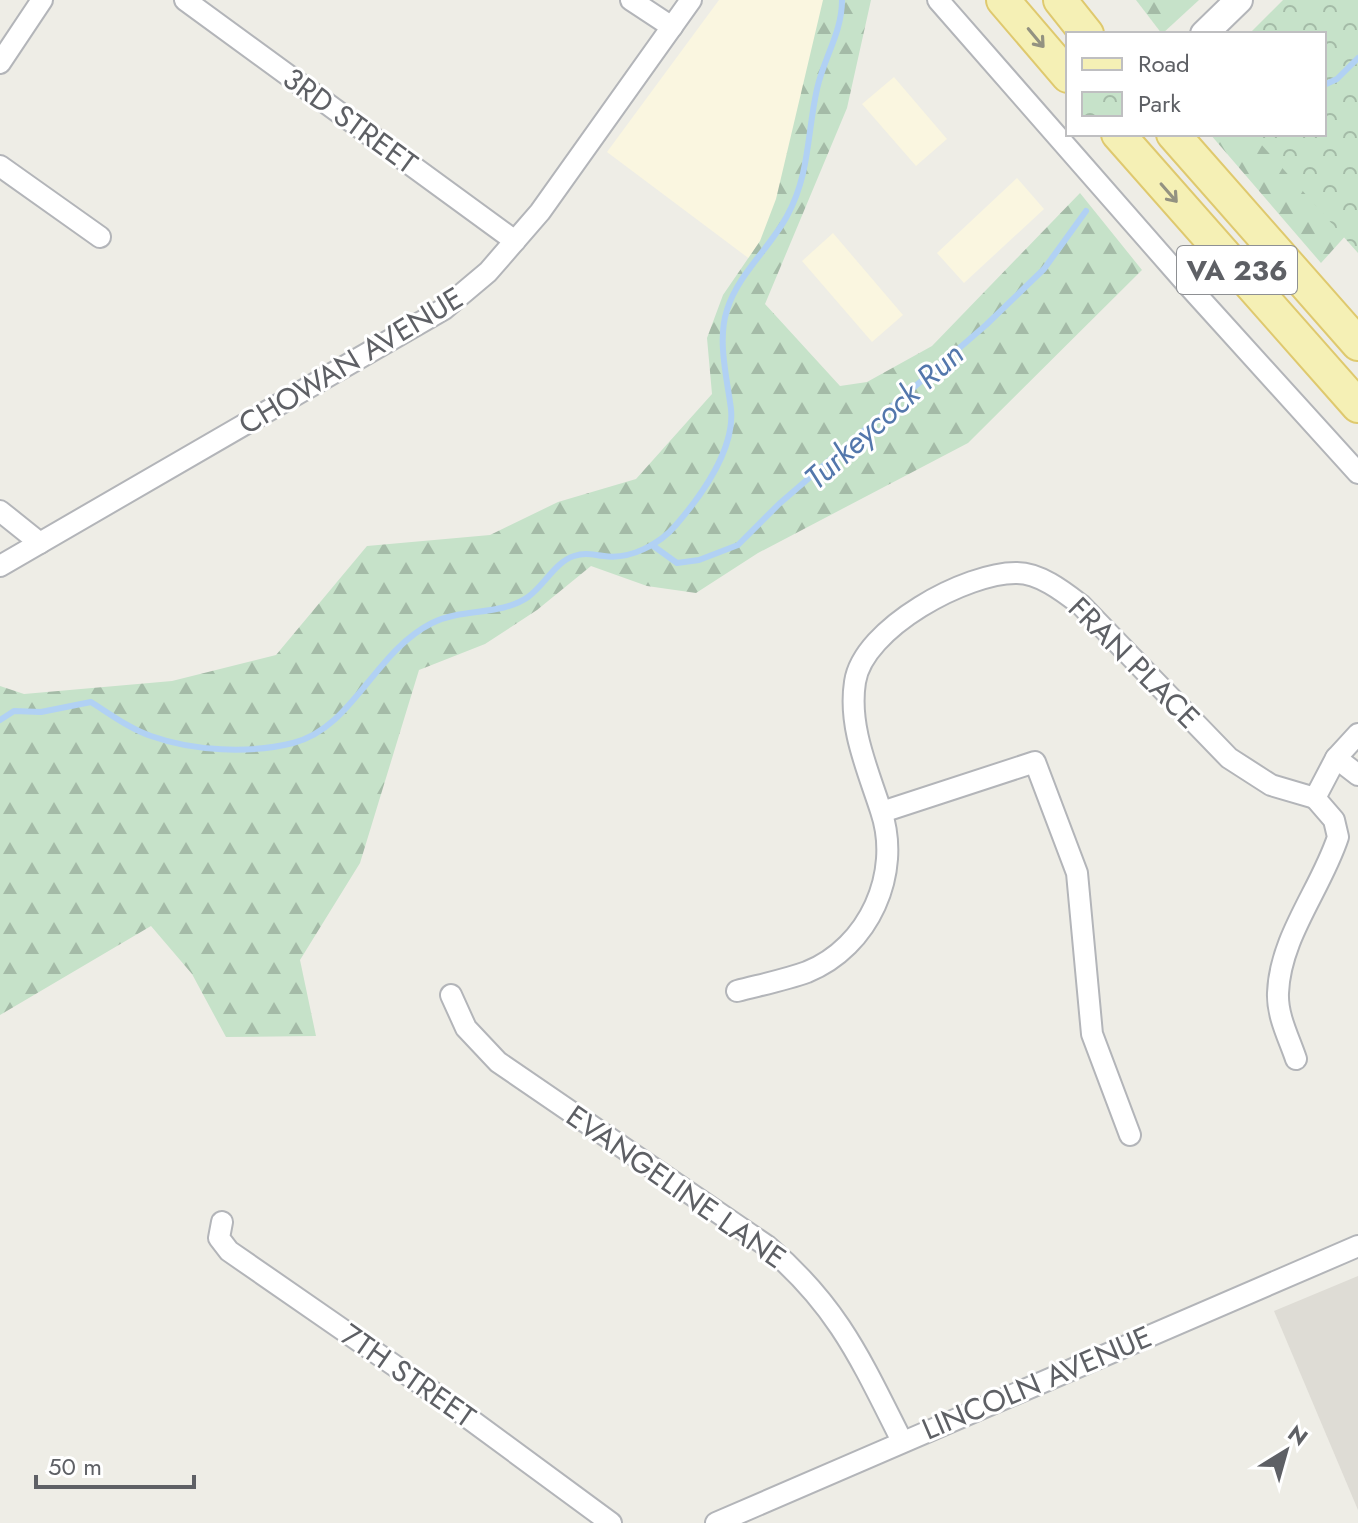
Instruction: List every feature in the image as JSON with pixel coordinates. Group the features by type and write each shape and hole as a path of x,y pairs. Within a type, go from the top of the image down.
{"main road":[{"path":"1003,0 1066,74"},
{"path":"1060,0 1085,32"},
{"name":"VA 236","path":"1120,136 1358,406"},
{"name":"VA 236","path":"1175,136 1358,344"}],"street":[{"path":"0,63 42,0"},
{"name":"3RD STREET","path":"185,0 515,241"},
{"path":"631,0 672,27"},
{"name":"CHOWAN AVENUE","path":"0,566 444,309 488,272 515,241 691,0"},
{"path":"938,0 1175,271 1358,473"},
{"path":"1206,32 1239,0"},
{"path":"0,166 100,237"},
{"path":"0,511 40,543"},
{"name":"FRAN PLACE","path":"737,991 808,971 851,941 868,921 887,865 888,837 863,761 854,714 855,680 870,649 901,617 973,582 1018,573 1055,586 1081,605 1229,758 1271,785 1315,798"},
{"path":"1296,1059 1281,1016 1280,983 1290,940 1338,837 1334,820 1315,798 1336,758 1358,734"},
{"path":"1336,758 1358,775"},
{"path":"882,812 1035,762 1077,873 1092,1034 1130,1135"},
{"name":"EVANGELINE LANE","path":"451,995 466,1028 498,1062 767,1246 800,1274 833,1313 902,1441"},
{"name":"7TH STREET","path":"222,1222 219,1238 229,1251 437,1395 611,1523"},
{"name":"LINCOLN AVENUE","path":"716,1523 1358,1246"}],"shaded area":[{"path":"719,0 839,0 763,269 607,152"},
{"path":"894,77 947,139 916,166 862,104"},
{"path":"1017,178 1044,209 964,283 937,253"},
{"path":"833,233 903,315 872,342 802,261"},
{"path":"1358,1276 1358,1510 1274,1311"}],"green space":[{"path":"823,0 871,0 847,108 765,304 840,386 867,382 932,346 1080,193 1142,270 968,443 758,553 696,593 647,586 591,566 537,610 485,644 419,670 360,863 300,960 316,1036 226,1037 192,974 151,926 0,1015 0,686 24,694 172,681 276,655 367,546 490,535 558,502 636,479 712,394 707,338 723,295 760,241 776,199"},
{"path":"1136,0 1199,0 1164,32 1160,32"},
{"path":"1283,0 1358,0 1358,253 1254,136 1326,136 1326,32 1251,32"},
{"path":"1358,0 1358,222 1321,263 1212,136 1326,136 1326,32"}],"waterway":[{"name":"Turkeycock Run","path":"0,720 14,711 41,712 91,702 143,733 185,745 240,750 293,743 314,735 332,722 394,652 432,623 455,615 517,603 534,592 567,559 582,554 624,556 653,544 669,532 705,486 728,440 731,409 723,346 727,310 746,273 780,228 800,185 817,89 836,34 842,0"},
{"name":"Turkeycock Run","path":"1326,84 1337,79 1358,58"},
{"name":"Turkeycock Run","path":"652,545 677,563 699,560 738,545 779,504 986,325 1044,269 1086,211"}]}
